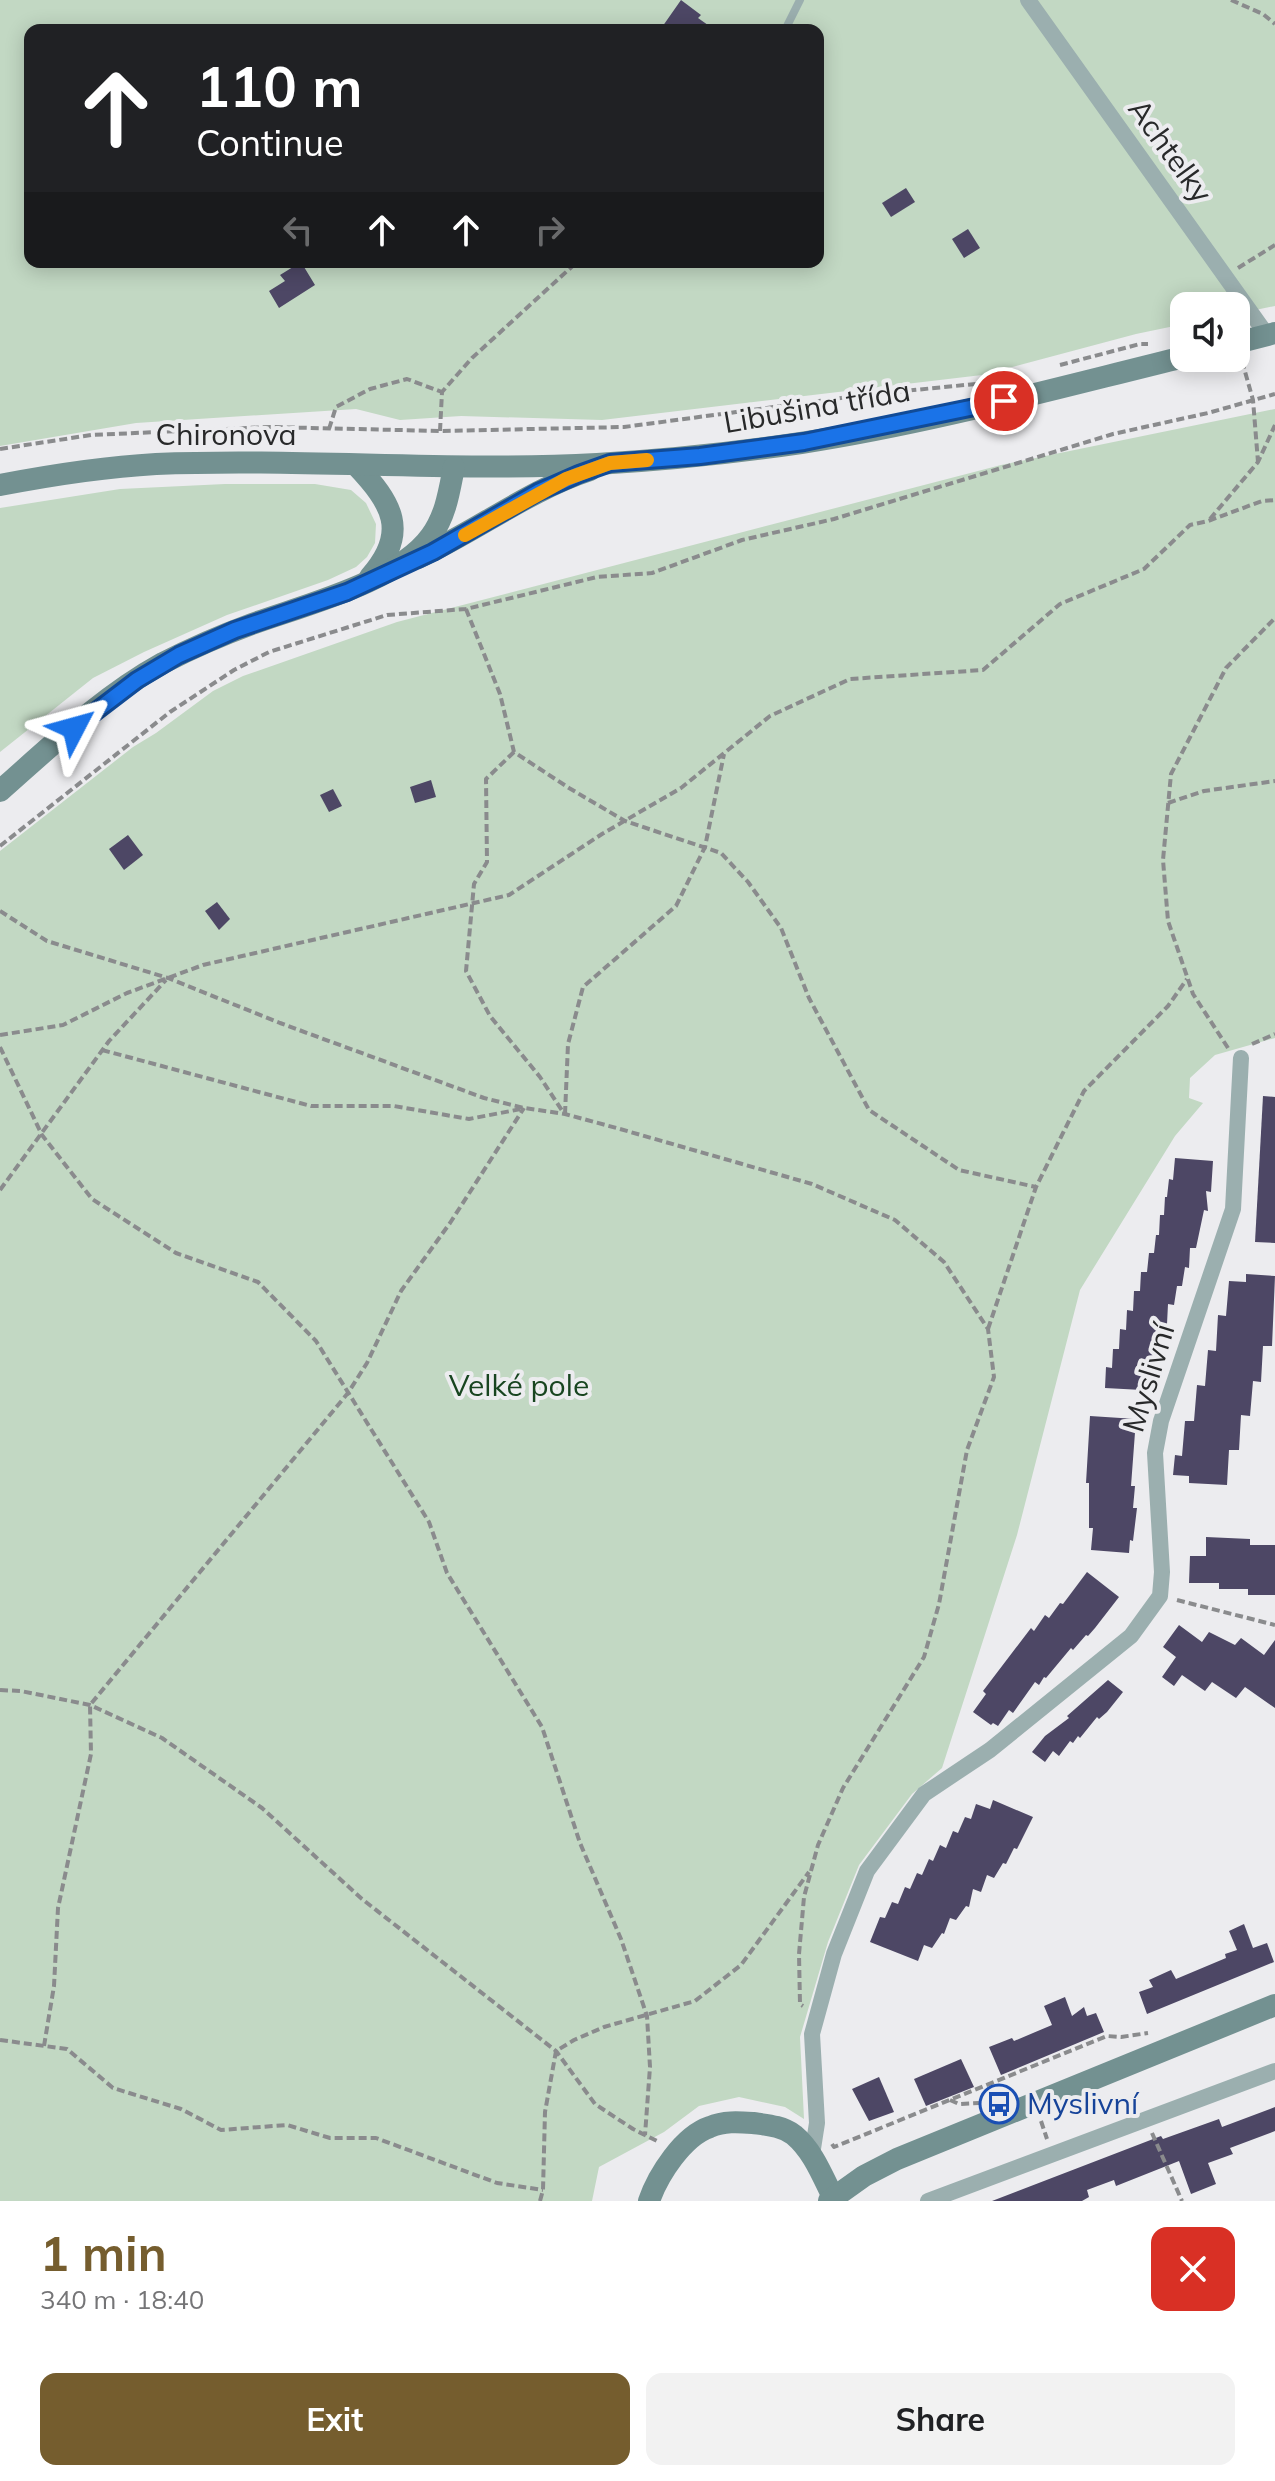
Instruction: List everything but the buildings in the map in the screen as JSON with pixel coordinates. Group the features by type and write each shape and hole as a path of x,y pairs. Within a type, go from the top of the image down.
{"street":[{"name":"Achtelky","path":"1028,0 1271,334"},
{"path":"1250,340 1271,334"},
{"name":"Libušina třída","path":"454,467 610,463 736,452 831,438 1170,360"},
{"path":"0,791 96,709 159,666 235,630 347,592 457,539 554,484 610,463"},
{"name":"Chironova","path":"0,485 155,464 454,467"},
{"path":"356,465 385,499 394,535 388,551 365,583"},
{"path":"365,583 410,556 429,539 442,517 454,467"},
{"name":"Myslivní","path":"1160,1596 1162,1572 1155,1453 1161,1421 1233,1209 1245,1052"},
{"path":"812,2155 817,2123 812,2034 834,1954 867,1871 924,1794 990,1750 1131,1636 1160,1596"},
{"path":"649,2201 668,2164 708,2127 734,2121 773,2126 793,2134 812,2155 831,2199 864,2176 897,2159 1275,2005"},
{"path":"928,2201 1275,2071"}],"lane":[{"path":"788,24 800,0"}],"path":[{"path":"1231,0 1263,14 1275,24"},
{"path":"1226,276 1275,245"},
{"path":"440,431 442,392 472,358 570,268"},
{"path":"1050,367 1140,344 1155,344"},
{"path":"1245,372 1253,400 1258,462"},
{"path":"329,429 336,407 370,389 407,379 442,392"},
{"path":"0,449 91,435 270,427 440,431 624,427 864,395 991,383"},
{"path":"0,846 170,712 255,659 387,615 466,609 597,577 652,573 742,540 834,519 1113,434 1275,394"},
{"path":"1208,521 1258,462 1275,425"},
{"path":"0,1035 63,1025 127,993 203,965 509,895 681,788 770,716 850,679 983,670 1060,604 1144,569 1190,525 1262,501 1275,500"},
{"path":"466,609 500,694 514,752 625,821 721,853 748,882 781,928 809,998 869,1110 959,1170 1036,1187"},
{"path":"1274,1033 1245,1052 1224,1045 1193,994 1168,921 1163,860 1171,774 1226,668 1275,618"},
{"path":"514,752 486,779 487,862 474,884 466,971 490,1016 540,1077 565,1114"},
{"path":"565,1114 568,1044 583,987 676,906 705,847 724,754"},
{"path":"1168,803 1204,791 1275,781"},
{"path":"0,911 47,941 168,978 484,1098 565,1114 812,1184 895,1220 944,1262 988,1329"},
{"path":"0,1190 102,1050 168,978"},
{"path":"817,2017 800,2004 799,1954 804,1897 818,1845 843,1788 924,1657 939,1604 967,1450 994,1377 988,1329 1036,1187 1084,1091 1168,1006 1187,978"},
{"path":"0,1047 42,1135 92,1199 176,1253 258,1282 316,1341 429,1522 447,1573 542,1727 580,1843 621,1939 647,2016 650,2067 645,2135"},
{"path":"102,1050 311,1106 394,1106 469,1119 524,1108"},
{"path":"44,2046 54,1986 58,1908 91,1754 90,1705 348,1393 367,1363 401,1291 450,1223 524,1108"},
{"path":"1160,1596 1275,1625"},
{"path":"0,1690 21,1691 90,1705 162,1738 262,1808 362,1899 556,2051 595,2104 679,2152"},
{"path":"540,2201 545,2112 556,2051 604,2027 695,2001 741,1965 812,1867"},
{"path":"817,2123 834,2147 1107,2036 1151,2033"},
{"path":"0,2040 67,2049 113,2088 181,2109 221,2130 287,2125 330,2138 376,2138 497,2183 543,2190"},
{"path":"1038,2115 1053,2155"},
{"path":"1146,2120 1182,2201"}],"green space":[{"path":"0,0 1275,0 1275,306 1250,311 1250,292 1170,292 1170,327 982,375 602,420 461,416 400,420 356,409 136,423 0,446"},
{"name":"Velké pole","path":"1275,409 1275,1038 1215,1055 1190,1078 1189,1098 1203,1103 1175,1136 1080,1290 1017,1535 942,1768 912,1794 859,1865 828,1942 800,2037 804,2119 785,2107 739,2097 699,2106 664,2132 599,2167 592,2201 0,2201 0,851 133,747 213,691 243,676 397,622 1001,465"},
{"path":"315,484 351,490 366,503 376,524 375,543 367,557 356,567 328,580 227,615 93,678 0,752 0,508 120,489"}],"slow traffic":[{"path":"465,535 566,479 610,463 647,460"}],"place":[{"name":"Myslivní","path":"999,2104"}],"route":[{"path":"74,728 137,680 207,641 347,592 433,552 538,492 610,463 700,456 804,442 1004,401"}]}
